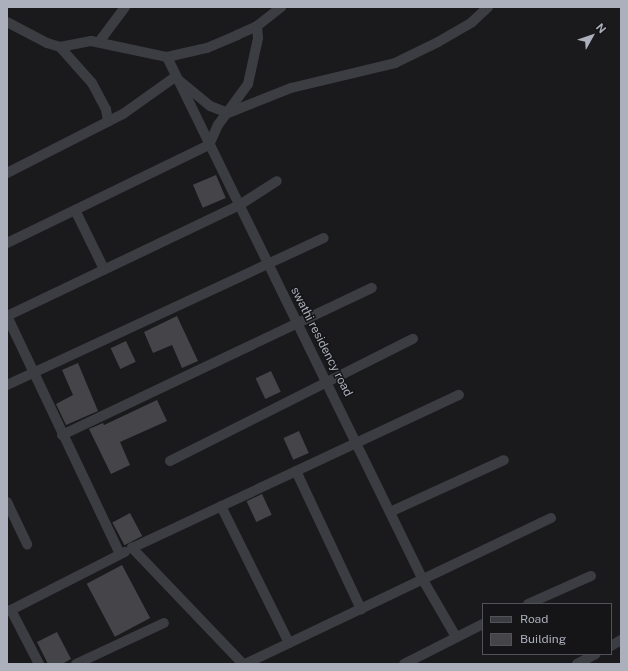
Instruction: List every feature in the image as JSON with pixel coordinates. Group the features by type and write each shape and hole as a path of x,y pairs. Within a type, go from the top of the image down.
{"street":[{"path":"99,42 125,7"},
{"path":"60,47 79,42 99,42 167,57 207,48 257,26 281,7"},
{"path":"7,173 123,114 175,77 210,106 228,113 291,88 395,63 438,42 472,22 488,7"},
{"path":"7,22 47,43 60,47 92,83 106,109 108,122"},
{"path":"7,243 209,145 228,113 248,84 258,38 257,26"},
{"name":"swathi residency road","path":"167,57 175,77 238,206 328,382 423,580 456,637"},
{"path":"120,554 33,375 7,316 238,206 277,181"},
{"path":"75,210 104,269"},
{"path":"7,385 33,375 323,238"},
{"path":"62,435 372,288"},
{"path":"170,461 413,339"},
{"path":"39,664 9,610 132,548 459,395"},
{"path":"390,512 504,460"},
{"path":"296,471 361,609"},
{"path":"7,502 27,544"},
{"path":"222,506 289,643"},
{"path":"132,548 244,664 551,518"},
{"path":"530,603 591,576"},
{"path":"76,664 164,623"},
{"path":"404,664 482,624"},
{"path":"612,645 621,640"},
{"path":"577,664 594,655"}],"building":[{"path":"216,175 226,198 203,208 193,185"},
{"path":"177,316 198,361 182,368 172,345 153,353 144,332"},
{"path":"126,341 136,362 120,369 111,348"},
{"path":"78,363 98,411 66,425 56,404 73,395 62,370"},
{"path":"271,371 281,392 265,399 256,378"},
{"path":"157,400 167,421 120,442 130,465 111,474 89,429 103,423 104,425"},
{"path":"299,431 309,453 293,460 283,438"},
{"path":"262,494 272,515 256,522 247,501"},
{"path":"130,513 142,536 125,545 112,522"},
{"path":"122,565 150,618 115,637 87,584"},
{"path":"57,632 71,659 62,664 48,664 37,642"}]}
